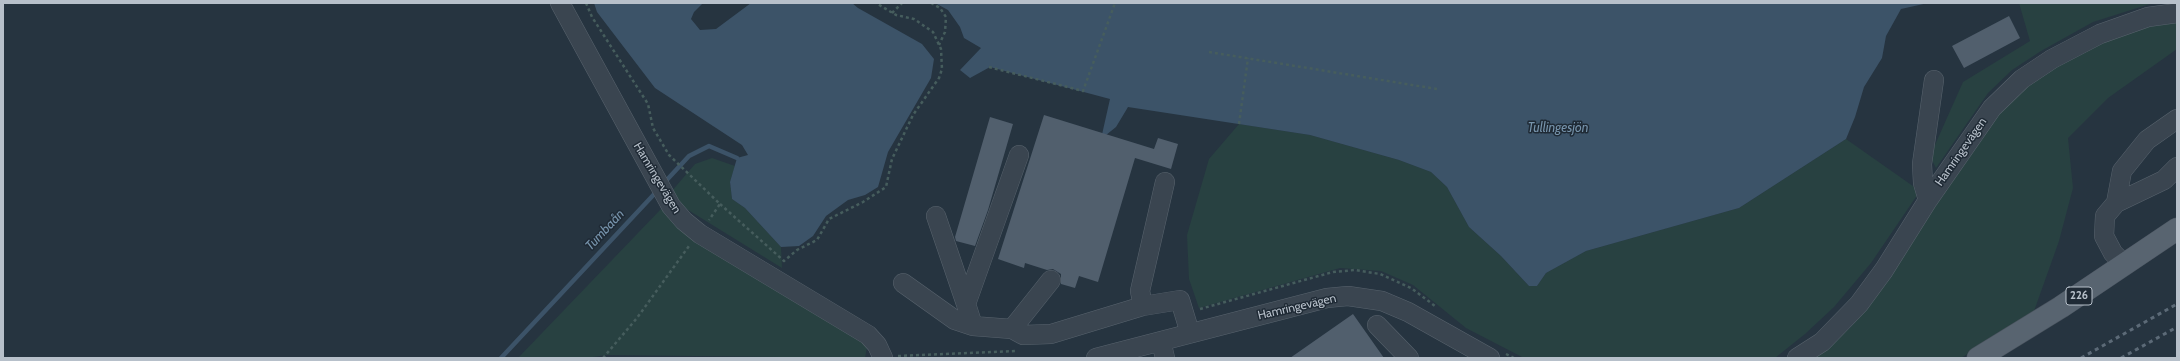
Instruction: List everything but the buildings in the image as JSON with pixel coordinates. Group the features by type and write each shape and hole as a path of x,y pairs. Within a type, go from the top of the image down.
{"main road":[{"name":"226","path":"1978,358 2125,265 2177,229"}],"street":[{"name":"Hamringevägen","path":"560,3 652,173 671,206 684,221 700,234 868,335 877,345 883,358"},
{"name":"Hamringevägen","path":"1797,358 1822,342 1859,304 1884,270 1928,200 1992,108 2022,79 2052,59 2100,34 2148,18 2177,13"},
{"path":"1928,200 1923,183 1922,164 1934,80"},
{"path":"2116,203 2122,171 2147,140 2177,118"},
{"path":"966,304 1019,155"},
{"path":"2125,265 2113,253 2104,236 2105,216 2116,203 2164,180 2177,167"},
{"path":"1143,306 1140,291 1165,182"},
{"path":"936,216 972,326"},
{"path":"1012,329 1051,280"},
{"path":"902,283 955,320 972,326 1012,329 1023,335 1051,334 1143,306 1180,300 1190,333"},
{"name":"Hamringevägen","path":"1096,358 1163,350 1190,333 1327,298 1348,296 1382,301 1408,312 1490,358"},
{"path":"1377,325 1409,358"}],"path":[{"path":"586,3 592,17 648,104 653,128 669,155 720,204 784,260 797,250 817,240 829,219 863,202 886,187 892,159 914,115 940,78 942,69 939,45 933,32 914,19 892,13 876,3"},
{"path":"892,13 902,3"},
{"path":"931,3 940,8 946,18 945,32 939,45"},
{"path":"990,67 1083,91 1115,3"},
{"path":"1209,52 1437,89"},
{"path":"1239,124 1248,58"},
{"path":"603,358 637,318 682,253 700,234 720,204"}],"green space":[{"path":"2019,3 2153,3 2093,22 2041,51 2012,70 1988,93 1936,168 1930,156 1963,82 2030,41"},
{"path":"2177,22 2177,49 2108,98 2068,138 2073,188 2059,241 2033,314 1961,358 1813,358 1850,328 1868,305 1999,112 2021,89 2086,46 2146,27"},
{"path":"1239,124 1310,135 1399,160 1431,172 1447,187 1469,227 1501,256 1529,286 1537,286 1546,273 1586,251 1739,208 1846,139 1920,191 1871,263 1834,307 1805,334 1775,358 1524,358 1466,328 1413,285 1381,271 1340,268 1199,308 1189,279 1187,235 1209,159"},
{"path":"712,158 735,166 730,182 732,199 745,208 781,247 782,268 680,205 671,192 695,164"},
{"path":"661,209 699,243 868,342 865,358 606,355 587,358 518,358"}],"water":[{"path":"594,3 703,3 694,12 691,19 700,30 716,29 751,3 852,3 858,8 922,44 934,59 931,78 888,152 878,187 865,195 848,200 826,216 813,236 799,246 781,247 745,208 732,199 730,182 737,158 748,155 742,145 655,88 597,12"},
{"name":"Tullingesjön","path":"935,3 1928,3 1901,9 1886,36 1882,58 1864,87 1855,117 1846,139 1739,208 1586,251 1546,273 1537,286 1529,286 1501,256 1469,227 1447,187 1431,172 1399,160 1310,135 1128,107 1116,127 1101,139 1110,99 990,67 970,78 960,70 981,48 964,38 960,27 948,10"}],"waterway":[{"name":"Tumbaån","path":"664,183 689,156 709,146 737,158"},
{"name":"Tumbaån","path":"501,358 658,190"}],"railway":[{"path":"2081,358 2177,304"},
{"path":"2121,358 2177,327"}]}
